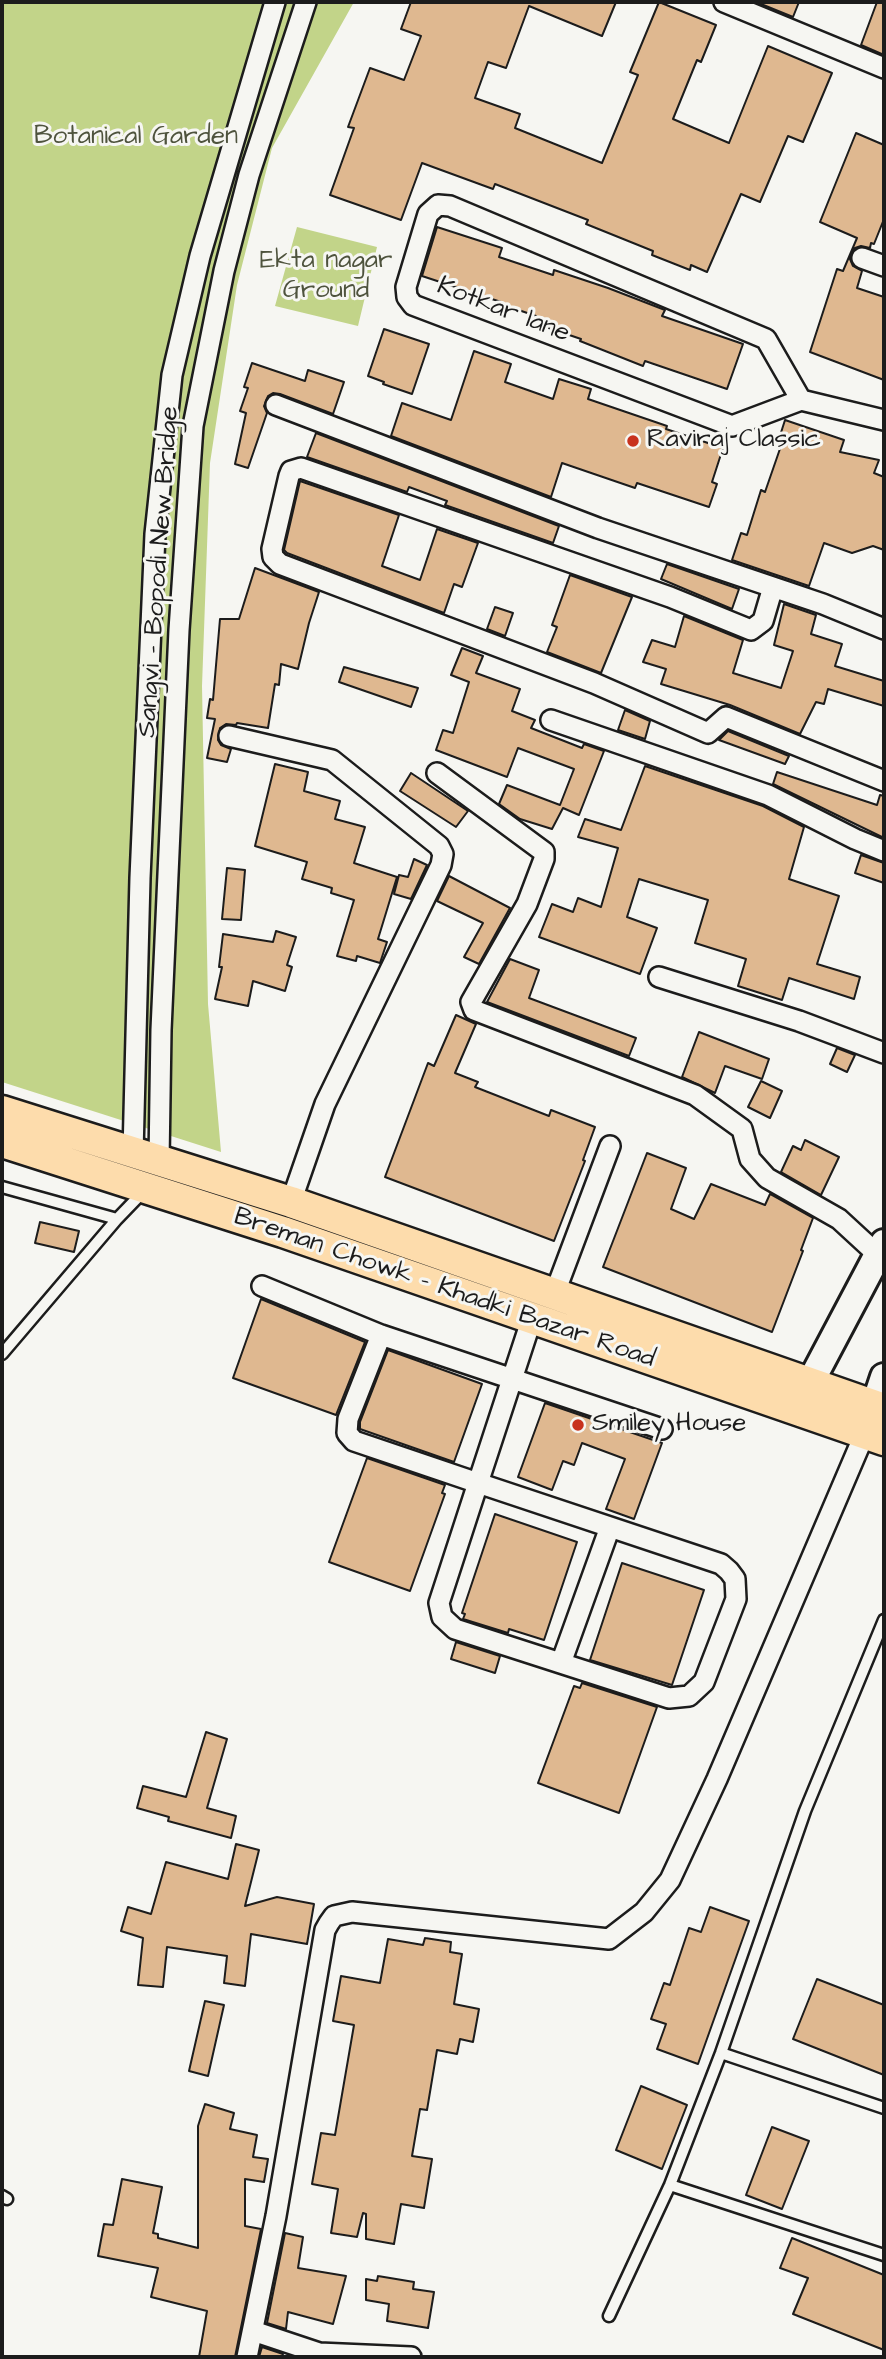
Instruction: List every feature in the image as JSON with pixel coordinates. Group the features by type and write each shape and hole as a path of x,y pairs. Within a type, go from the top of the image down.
{"main road":[{"name":"Breman Chowk - Khadki Bazar Road","path":"2,1111 290,1202 554,1295 805,1397 874,1437"},
{"name":"Breman Chowk - Khadki Bazar Road","path":"2,1142 282,1232 532,1318 805,1397 880,1407"},
{"path":"282,1232 290,1202"},
{"path":"805,1397 881,1249"},
{"path":"874,1437 884,1377"}],"street":[{"name":"Sangvi - Bopodi New Bridge","path":"146,1157 135,1028 155,534 172,375 200,256 275,2"},
{"name":"Sangvi - Bopodi New Bridge","path":"146,1157 161,1030 179,630 193,426 223,271 239,211 306,2"},
{"path":"724,2 884,68"},
{"name":"Kotkar lane","path":"438,205 450,206 766,339 801,400 732,426 413,305 407,297 406,287 428,214 438,205"},
{"path":"862,258 884,266"},
{"path":"801,400 884,420"},
{"path":"276,405 598,528 773,587 884,629"},
{"path":"773,587 763,621 751,629 670,597 301,468 291,471 289,476 272,549 273,557 281,564 594,683 708,733 726,717 884,781"},
{"path":"551,720 768,795 855,839 884,850"},
{"path":"229,736 332,760 439,846 443,854 441,865 325,1104 290,1202"},
{"path":"437,773 544,852 544,859 527,904 471,1002 474,1010 695,1095 742,1129 750,1159 767,1178 839,1219 881,1249"},
{"path":"659,977 799,1021 884,1053"},
{"path":"554,1295 610,1146"},
{"path":"262,1286 381,1335 662,1429"},
{"path":"381,1335 348,1419 350,1437 354,1441 478,1483 722,1564 735,1578 736,1599 704,1682 689,1696 669,1698 455,1629 442,1617 439,1603 478,1483 532,1318"},
{"path":"247,2357 276,2216 325,1930 329,1923 334,1916 352,1912 609,1938 644,1912 670,1880 874,1437"},
{"path":"561,1663 610,1527"},
{"path":"253,2331 319,2353 411,2357"}],"lane":[{"path":"2,1187 117,1219"},
{"path":"2,1354 117,1219 147,1189"},
{"path":"609,2316 670,2185 721,2053 805,1811 884,1620"},
{"path":"721,2053 884,2108"},
{"path":"670,2185 884,2255"}],"green space":[{"name":"Botanical Garden","path":"2,2 354,2 272,148 237,285 210,463 202,686 208,1004 221,1152 2,1082"},
{"name":"Ekta nagar Ground","path":"297,227 377,247 358,326 275,306"}],"building":[{"path":"411,2 616,2 602,36 529,6 506,68 488,62 475,98 520,114 515,128 602,163 638,75 630,72 659,2 716,25 701,62 697,60 673,119 729,143 768,46 832,73 803,142 788,136 760,202 741,194 707,272 691,265 690,270 652,255 653,251 586,224 588,220 495,184 493,189 422,163 401,220 330,195 354,128 348,127 370,68 404,80 421,36 401,29"},
{"path":"756,2 799,2 793,17"},
{"path":"877,2 884,2 884,55 861,45"},
{"path":"856,133 884,145 884,219 874,244 871,243 870,248 855,248 850,259 853,266 862,271 857,288 884,297 884,380 810,352 837,269 843,271 857,238 820,222"},
{"path":"437,227 502,248 499,257 553,275 554,270 608,288 665,310 662,316 743,344 727,389 645,361 643,366 580,341 581,339 534,323 536,316 422,276"},
{"path":"384,329 429,344 412,394 368,376"},
{"path":"474,351 511,364 505,382 553,399 559,379 591,389 588,399 723,448 712,482 717,484 709,507 637,483 635,488 562,463 551,497 391,436 402,403 451,420"},
{"path":"252,363 305,381 308,370 344,382 333,414 280,394 273,393 268,396 264,406 267,413 248,468 235,464 246,413 240,411 248,388 244,387"},
{"path":"785,420 844,440 840,452 879,460 874,473 884,477 884,550 873,546 852,553 824,543 809,586 732,560 741,533 747,535 761,490 765,492 782,443 778,442"},
{"path":"316,433 559,526 553,543 445,505 447,501 409,487 407,492 307,457"},
{"path":"300,481 399,515 382,566 420,580 437,529 478,543 462,587 454,584 444,613 287,553 284,550"},
{"path":"667,564 739,589 732,609 661,579"},
{"path":"255,568 319,592 298,669 281,664 279,685 275,684 268,728 237,723 226,724 220,728 218,740 221,745 231,749 227,762 207,758 215,719 207,718 210,699 213,700 220,619 239,619"},
{"path":"570,575 632,597 601,673 547,652 557,627 552,625"},
{"path":"784,604 816,615 811,634 842,644 835,666 884,681 884,706 828,689 824,704 816,702 800,734 730,705 661,684 666,669 643,662 652,640 675,647 684,616 743,640 733,673 781,688 793,651 774,645"},
{"path":"495,607 513,613 505,636 487,629"},
{"path":"462,648 483,656 476,673 520,689 512,711 535,720 531,728 582,748 584,744 604,751 579,815 563,808 552,829 520,819 499,804 507,785 560,805 574,769 518,748 507,777 436,750 443,730 453,733 469,682 451,675"},
{"path":"344,667 418,688 411,707 339,682"},
{"path":"625,710 650,721 645,739 618,730"},
{"path":"728,731 789,756 785,764 719,740"},
{"path":"275,764 308,772 304,791 340,801 335,819 365,827 354,863 397,877 378,939 387,942 380,963 357,956 356,961 337,956 354,900 331,893 332,888 302,879 307,862 255,846"},
{"path":"645,766 763,806 804,827 789,879 839,896 817,964 860,977 854,999 789,978 782,1000 738,986 746,959 695,943 708,900 639,879 627,917 657,928 640,974 539,937 552,904 573,912 578,898 601,907 618,848 578,837 585,819 621,830"},
{"path":"777,772 877,805 880,795 884,796 884,838 773,784"},
{"path":"411,773 468,811 456,827 400,791"},
{"path":"861,855 884,863 884,883 855,873"},
{"path":"414,859 427,865 411,899 394,894 399,875 408,877"},
{"path":"227,868 245,870 241,920 222,919"},
{"path":"449,876 510,908 479,964 464,957 483,923 437,901"},
{"path":"276,931 296,937 287,965 292,967 285,991 253,981 248,1006 215,999 222,967 219,967 223,934 273,942"},
{"path":"510,959 539,970 529,998 636,1038 629,1056 487,1002"},
{"path":"456,1015 476,1024 455,1073 478,1082 475,1087 549,1116 551,1110 595,1127 554,1241 385,1177 428,1063 434,1066"},
{"path":"699,1032 769,1059 762,1079 725,1066 715,1093 682,1077"},
{"path":"837,1048 855,1055 847,1072 830,1064"},
{"path":"761,1081 782,1091 770,1118 748,1107"},
{"path":"805,1140 839,1157 821,1195 781,1172 793,1146 801,1150"},
{"path":"647,1153 686,1168 671,1209 694,1219 711,1184 765,1205 770,1194 813,1218 772,1332 603,1267"},
{"path":"40,1222 79,1231 74,1252 35,1243"},
{"path":"261,1299 365,1342 336,1415 233,1378"},
{"path":"388,1350 482,1384 454,1462 360,1429 360,1422"},
{"path":"545,1403 662,1443 634,1519 606,1509 625,1459 582,1443 574,1465 563,1461 552,1490 518,1477"},
{"path":"367,1458 445,1485 442,1493 445,1494 410,1591 329,1562"},
{"path":"495,1514 577,1542 544,1640 509,1629 508,1633 463,1619 465,1614 462,1613"},
{"path":"622,1563 704,1590 672,1685 590,1660"},
{"path":"456,1642 500,1656 495,1673 451,1659"},
{"path":"582,1683 657,1707 619,1813 538,1783 574,1686 580,1688"},
{"path":"206,1732 227,1739 207,1808 236,1816 231,1838 168,1821 169,1817 137,1808 143,1786 186,1797"},
{"path":"236,1844 259,1850 245,1906 277,1897 314,1904 307,1944 251,1934 245,1986 224,1983 227,1956 167,1947 163,1987 138,1985 143,1938 121,1931 128,1907 151,1914 166,1862 228,1879"},
{"path":"710,1907 749,1921 698,2064 657,2049 666,2024 651,2019 664,1983 670,1985 689,1928 701,1932"},
{"path":"425,1938 451,1942 450,1952 462,1954 454,2004 479,2009 473,2042 460,2039 457,2054 437,2050 427,2110 420,2109 412,2156 432,2159 424,2208 401,2204 394,2244 366,2239 366,2214 363,2213 357,2237 331,2233 338,2189 312,2184 321,2133 335,2135 354,2025 333,2021 341,1976 380,1983 388,1939 423,1945"},
{"path":"817,1979 884,2005 884,2075 793,2039"},
{"path":"205,2001 224,2005 208,2076 189,2071"},
{"path":"641,2086 687,2105 662,2169 616,2150"},
{"path":"205,2104 234,2113 230,2129 257,2135 253,2157 268,2159 264,2182 245,2179 245,2226 261,2229 235,2357 199,2357 207,2311 151,2297 158,2268 98,2256 104,2224 113,2225 122,2179 162,2187 153,2233 158,2234 158,2238 198,2248 198,2126"},
{"path":"772,2127 809,2141 782,2209 746,2195"},
{"path":"285,2233 303,2237 298,2268 346,2276 333,2324 288,2312 286,2329 267,2323"},
{"path":"792,2238 884,2275 884,2350 793,2314 808,2278 780,2268"},
{"path":"378,2276 414,2282 413,2289 434,2292 428,2328 387,2321 389,2304 366,2300 366,2279 377,2281"},
{"path":"262,2347 283,2354 282,2357 259,2357"}],"place":[{"name":"Raviraj Classic","path":"633,441"},
{"name":"Smiley House","path":"578,1425"}]}
